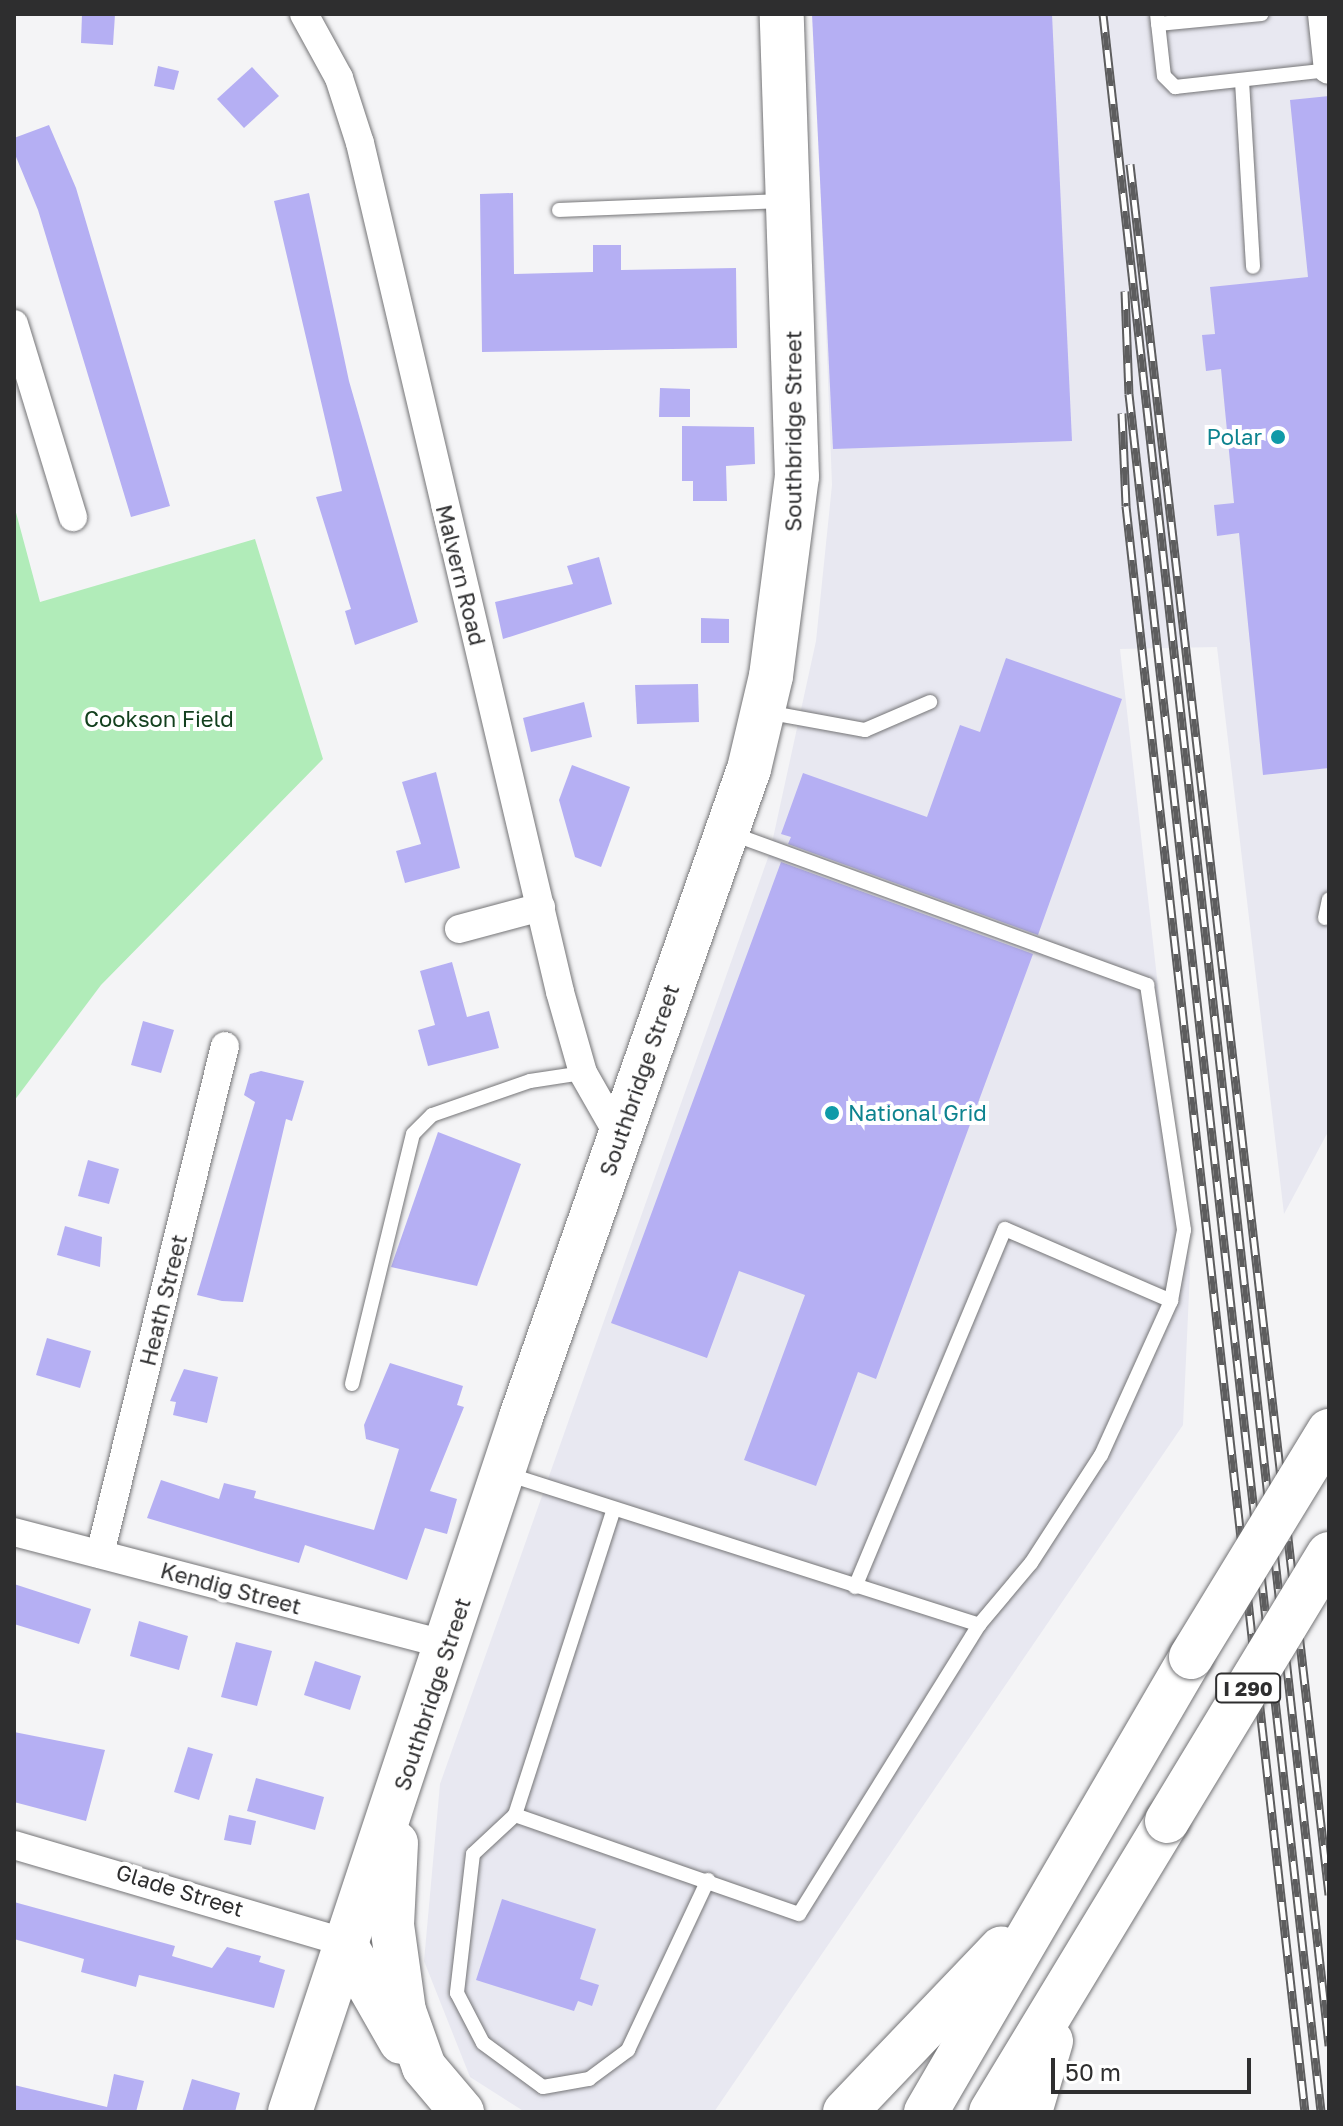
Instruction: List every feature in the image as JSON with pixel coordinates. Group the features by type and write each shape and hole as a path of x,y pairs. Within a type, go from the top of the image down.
{"main road":[{"name":"Southbridge Street","path":"290,2112 344,1942 399,1797 503,1473 727,832 762,712 795,522 790,201 782,14"},
{"name":"I 290","path":"926,2112 1191,1657 1329,1431"},
{"name":"I 290","path":"991,2112 1073,1967 1167,1821 1329,1554"},
{"path":"399,1797 392,1925 404,2011 424,2067"},
{"path":"845,2112 1050,1898"},
{"path":"344,1942 400,2042 462,2112"},
{"path":"1030,2112 1073,1967"}],"street":[{"name":"Malvern Road","path":"304,14 339,78 360,143 583,1073 619,1136"},
{"path":"1322,14 1328,70"},
{"path":"14,324 73,517"},
{"path":"459,929 541,907"},
{"name":"Heath Street","path":"100,1554 225,1046"},
{"name":"Kendig Street","path":"14,1532 447,1645"},
{"name":"Glade Street","path":"14,1845 344,1942"}],"lane":[{"path":"1262,14 1157,19 1168,83 1242,81 1328,70"},
{"path":"1242,81 1253,267"},
{"path":"559,210 790,201"},
{"path":"762,712 865,730 930,702"},
{"path":"515,1815 799,1914 979,1625 1031,1563 1101,1455 1171,1301 1184,1230 1147,985 727,832"},
{"path":"1325,918 1329,899"},
{"path":"352,1384 413,1134 432,1115 530,1081 583,1073"},
{"path":"855,1587 1005,1229 1171,1301"},
{"path":"503,1473 613,1512 979,1625"},
{"path":"613,1512 515,1815 473,1854 457,1993 483,2043 543,2087 589,2079 628,2050 708,1880"}],"shaded area":[{"name":"National Grid","path":"814,14 1329,14 1329,1130 1284,1214 1217,647 1120,649 1190,1271 1183,1425 714,2112 525,2112 470,2077 424,1961 440,1784 770,852 816,641 832,485"}],"green space":[{"name":"Cookson Field","path":"14,505 40,602 255,539 323,759 101,985 14,1101"}],"building":[{"path":"82,14 115,14 113,45 81,43"},
{"path":"812,14 1052,14 1072,441 833,449"},
{"path":"158,66 179,71 174,90 154,86"},
{"path":"252,67 279,96 244,128 217,99"},
{"name":"Polar","path":"1329,96 1329,768 1263,775 1239,533 1217,536 1214,505 1234,503 1221,369 1206,371 1202,335 1215,334 1210,287 1308,277 1290,100"},
{"path":"49,125 76,188 170,506 131,517 38,210 14,152 14,138"},
{"path":"309,193 349,381 418,622 355,645 345,611 351,609 316,497 342,491 274,201"},
{"path":"513,193 514,274 593,272 593,245 621,245 621,270 736,268 737,348 482,352 480,194"},
{"path":"660,388 690,389 690,417 659,417"},
{"path":"682,426 754,427 755,464 726,466 727,501 693,501 693,481 682,481"},
{"path":"599,557 612,604 503,639 495,602 573,584 567,566"},
{"path":"701,618 729,619 729,643 701,643"},
{"path":"1006,658 1122,699 1038,935 788,844 791,837 781,834 803,773 927,817 960,725 980,732"},
{"path":"698,684 699,722 637,724 635,685"},
{"path":"584,702 592,737 531,752 523,718"},
{"path":"572,765 630,787 601,867 575,857 559,800"},
{"path":"436,772 460,868 405,883 396,851 421,844 402,782"},
{"name":"National Grid","path":"781,862 1033,954 876,1379 858,1372 816,1486 744,1460 805,1295 739,1271 707,1358 611,1323"},
{"path":"452,962 467,1017 489,1011 499,1048 428,1066 418,1030 435,1025 420,971"},
{"path":"143,1021 174,1030 161,1073 131,1065"},
{"path":"261,1071 304,1081 292,1121 286,1119 243,1302 222,1301 197,1295 255,1102 244,1095 250,1074"},
{"path":"438,1132 521,1164 477,1286 391,1267"},
{"path":"88,1160 119,1169 109,1204 78,1196"},
{"path":"65,1226 102,1237 100,1267 57,1255"},
{"path":"47,1338 91,1351 80,1388 36,1375"},
{"path":"390,1363 463,1386 457,1405 464,1407 430,1491 457,1499 447,1534 425,1528 407,1580 305,1545 299,1563 147,1518 161,1480 219,1499 224,1483 256,1491 254,1498 374,1530 399,1449 366,1439 364,1425"},
{"path":"184,1369 218,1377 207,1423 173,1415 176,1402 170,1401"},
{"path":"14,1584 91,1609 79,1644 14,1624"},
{"path":"139,1621 188,1636 179,1670 130,1656"},
{"path":"236,1642 272,1651 257,1706 221,1697"},
{"path":"315,1661 361,1676 350,1710 304,1695"},
{"path":"14,1732 105,1750 86,1821 14,1802"},
{"path":"188,1747 213,1754 199,1800 174,1792"},
{"path":"256,1778 324,1797 315,1830 247,1811"},
{"path":"229,1815 256,1821 251,1845 224,1840"},
{"path":"502,1899 596,1929 580,1979 599,1985 592,2006 578,2001 574,2011 476,1980"},
{"path":"14,1902 175,1946 172,1956 212,1968 227,1947 261,1956 259,1962 285,1970 274,2008 139,1975 136,1987 81,1972 84,1959 14,1939"},
{"path":"114,2074 144,2081 136,2112 14,2112 14,2085 107,2107"},
{"path":"192,2079 240,2093 235,2112 182,2112"}],"railway":[{"path":"1103,14 1329,2045"},
{"path":"1130,164 1329,1895"},
{"path":"1125,291 1129,394 1321,2112"},
{"path":"1122,413 1126,506 1305,2112"}],"place":[{"name":"Polar","path":"1278,437"},
{"name":"National Grid","path":"832,1113"}]}
